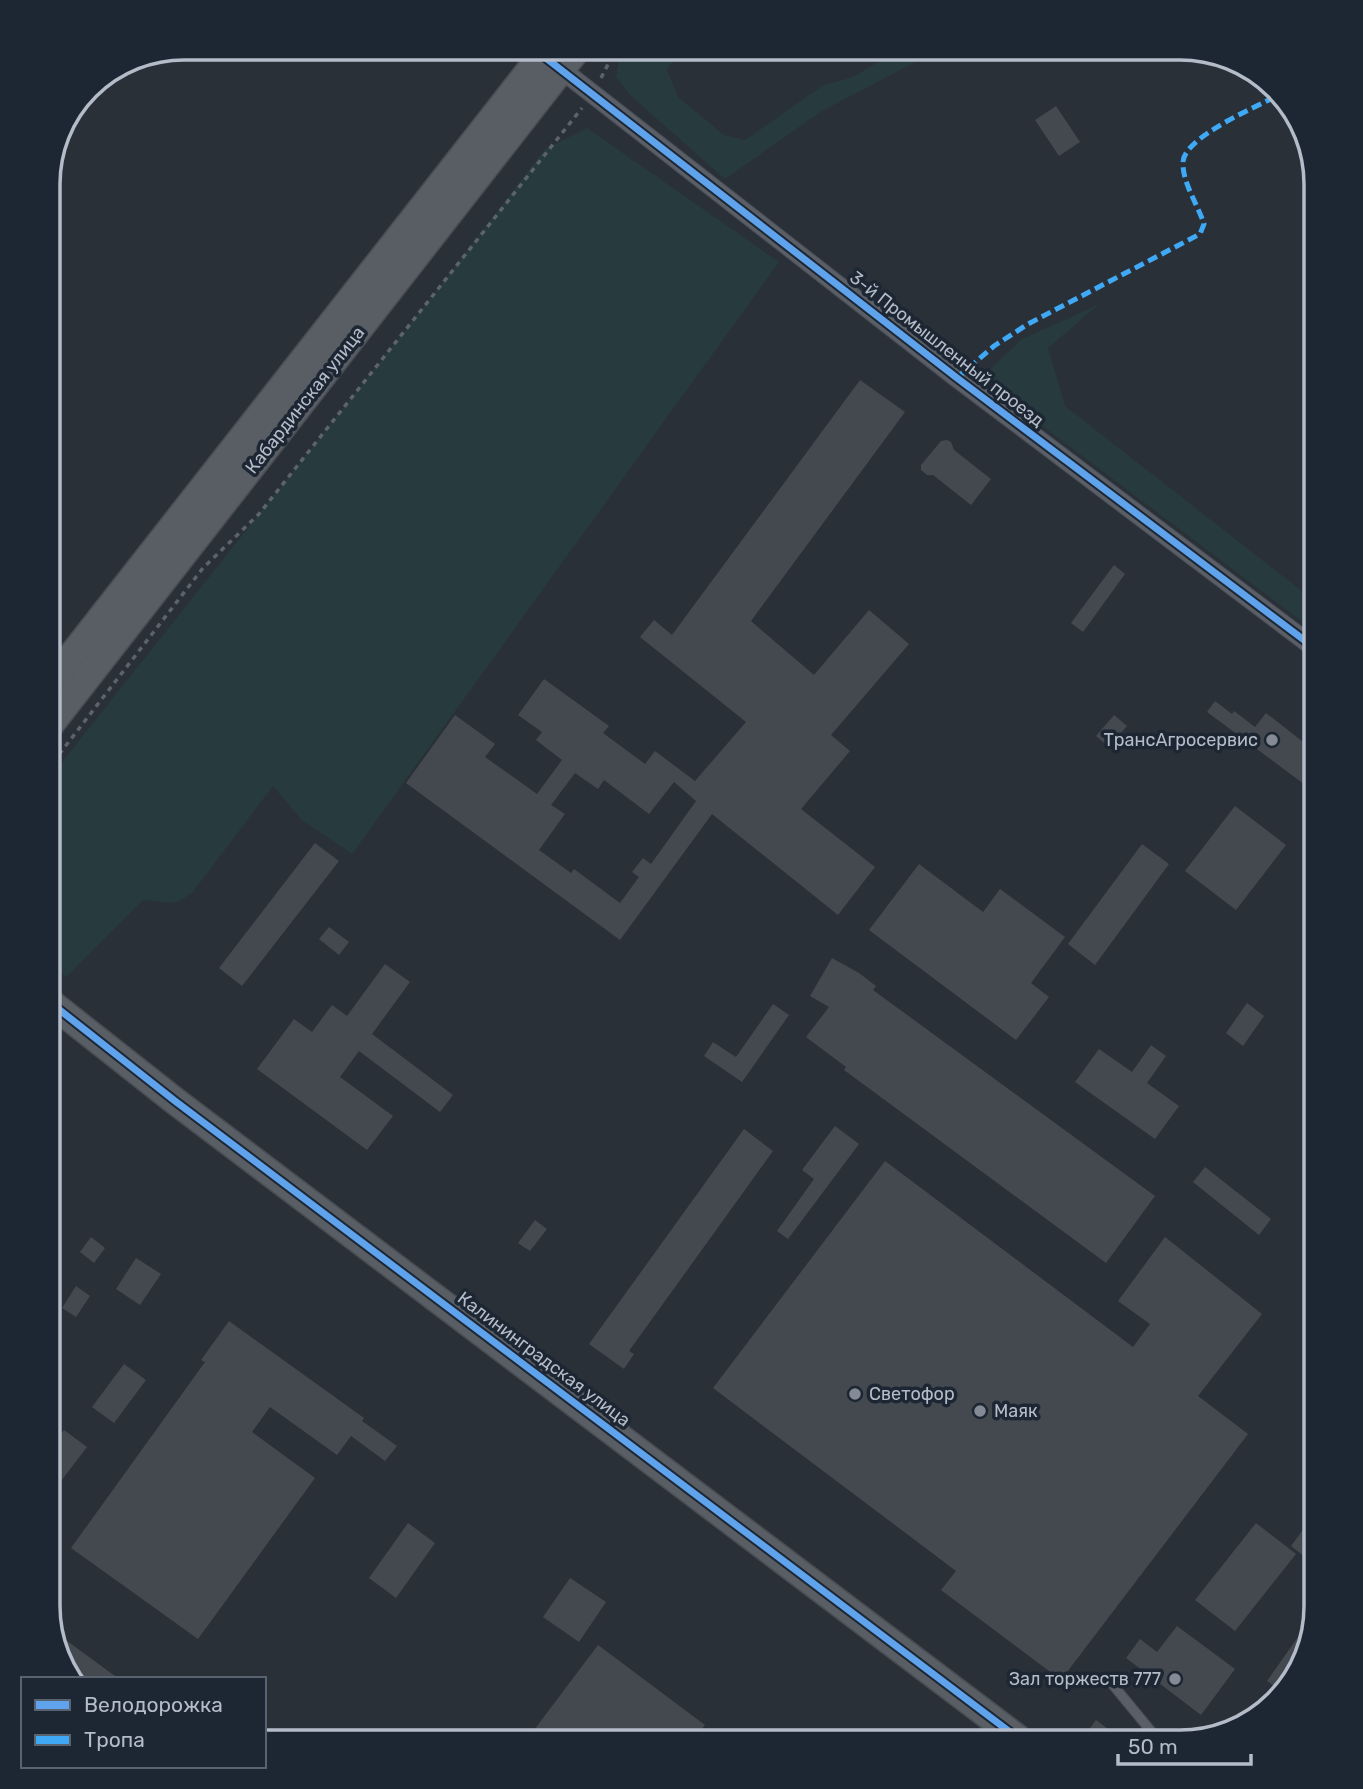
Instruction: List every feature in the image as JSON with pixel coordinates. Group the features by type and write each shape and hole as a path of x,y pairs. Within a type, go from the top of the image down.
{"main road":[{"name":"Кабардинская улица","path":"60,671 549,60"},
{"name":"Кабардинская улица","path":"60,712 549,60"},
{"name":"Калининградская улица","path":"60,1010 176,1101 1007,1730"}],"street":[{"name":"3-й Промышленный проезд","path":"554,60 594,94 957,378 1304,640"}],"lane":[{"path":"1113,1685 1150,1730"}],"path":[{"path":"60,754 203,568 259,514 594,94 611,60"}],"green space":[{"path":"619,60 674,60 667,70 678,97 724,135 745,140 822,86 853,77 882,60 919,60 822,111 725,179 631,96 616,77"},
{"path":"587,128 779,262 352,854 301,819 273,786 192,893 176,903 143,900 66,977 60,972 60,765 430,299 545,149"},
{"path":"1098,305 1048,348 1065,406 1304,593 1304,623 980,379 1022,339"}],"building":[{"path":"1056,106 1080,142 1059,156 1035,120"},
{"path":"860,380 905,412 751,621 814,675 869,610 909,644 831,735 850,751 801,809 875,867 838,915 712,814 620,940 406,783 455,715 495,744 485,757 537,794 562,760 536,740 542,732 518,715 544,679 609,726 603,733 645,764 655,751 695,781 746,722 640,637 654,620 672,635","holes":["575,773 598,789 604,780 649,814 674,782 696,801 651,864 643,858 632,872 639,877 620,903 574,869 571,873 539,850 565,814 551,805"]},
{"path":"941,441 951,442 954,450 991,479 971,505 933,475 927,475 921,470 921,465"},
{"path":"1114,565 1125,574 1083,632 1071,623"},
{"path":"1215,701 1255,727 1266,713 1304,743 1304,784 1207,712"},
{"path":"1114,715 1127,726 1109,747 1096,736"},
{"path":"1235,806 1286,845 1236,910 1185,871"},
{"path":"315,843 339,861 242,986 219,968"},
{"path":"1142,844 1169,864 1095,965 1068,944"},
{"path":"919,864 983,912 1000,889 1065,937 1031,983 1049,997 1016,1040 869,930"},
{"path":"329,927 349,942 339,955 319,939"},
{"path":"832,958 859,973 876,986 873,990 1155,1196 1106,1263 844,1070 846,1067 806,1037 829,1007 810,996"},
{"path":"385,964 410,982 372,1034 453,1095 440,1112 359,1051 340,1077 393,1116 367,1150 257,1069 294,1019 312,1032 332,1005 347,1016"},
{"path":"1247,1003 1264,1016 1243,1046 1226,1033"},
{"path":"773,1004 789,1015 742,1082 704,1056 713,1042 736,1057"},
{"path":"1151,1045 1166,1056 1147,1083 1179,1106 1155,1139 1075,1082 1099,1049 1132,1072"},
{"path":"835,1126 859,1144 788,1239 777,1231 814,1179 802,1170"},
{"path":"744,1129 773,1151 629,1351 634,1354 624,1369 589,1344"},
{"name":"Маяк","path":"885,1161 1133,1347 1150,1324 1118,1301 1165,1237 1262,1314 1198,1396 1248,1434 1061,1680 941,1590 956,1571 713,1388"},
{"path":"1205,1167 1271,1219 1259,1235 1193,1182"},
{"path":"535,1220 547,1229 530,1251 518,1243"},
{"path":"91,1237 105,1248 94,1263 80,1252"},
{"path":"136,1258 161,1274 140,1305 116,1289"},
{"path":"76,1286 90,1296 76,1317 62,1308"},
{"path":"229,1321 364,1418 362,1421 397,1446 385,1461 351,1436 337,1455 270,1407 252,1432 315,1478 198,1639 71,1548 205,1362 201,1360"},
{"path":"124,1364 146,1380 114,1423 92,1407"},
{"path":"64,1430 87,1447 60,1482 60,1435"},
{"path":"408,1523 435,1543 396,1598 369,1578"},
{"path":"1256,1523 1296,1554 1235,1631 1195,1600"},
{"path":"1304,1528 1304,1556 1291,1546"},
{"path":"570,1578 606,1602 579,1642 543,1617"},
{"path":"1177,1626 1235,1669 1201,1715 1126,1658 1140,1639 1157,1652"},
{"path":"1299,1635 1294,1653 1278,1681 1274,1686 1267,1681"},
{"path":"64,1639 116,1677 82,1677 72,1660"},
{"path":"598,1645 705,1725 701,1730 534,1730"},
{"path":"1096,1720 1108,1729 1107,1730 1089,1730"}],"marked path":[{"path":"957,378 994,346 1028,324 1200,234 1204,224 1183,170 1187,152 1208,133 1270,99"}],"cycle path":[{"path":"548,60 957,378 1304,640"},
{"path":"60,1010 175,1101 1007,1730"}],"place":[{"name":"ТрансАгросервис","path":"1272,740"},
{"name":"Светофор","path":"855,1394"},
{"name":"Маяк","path":"980,1411"},
{"name":"Зал торжеств 777","path":"1175,1679"}]}
